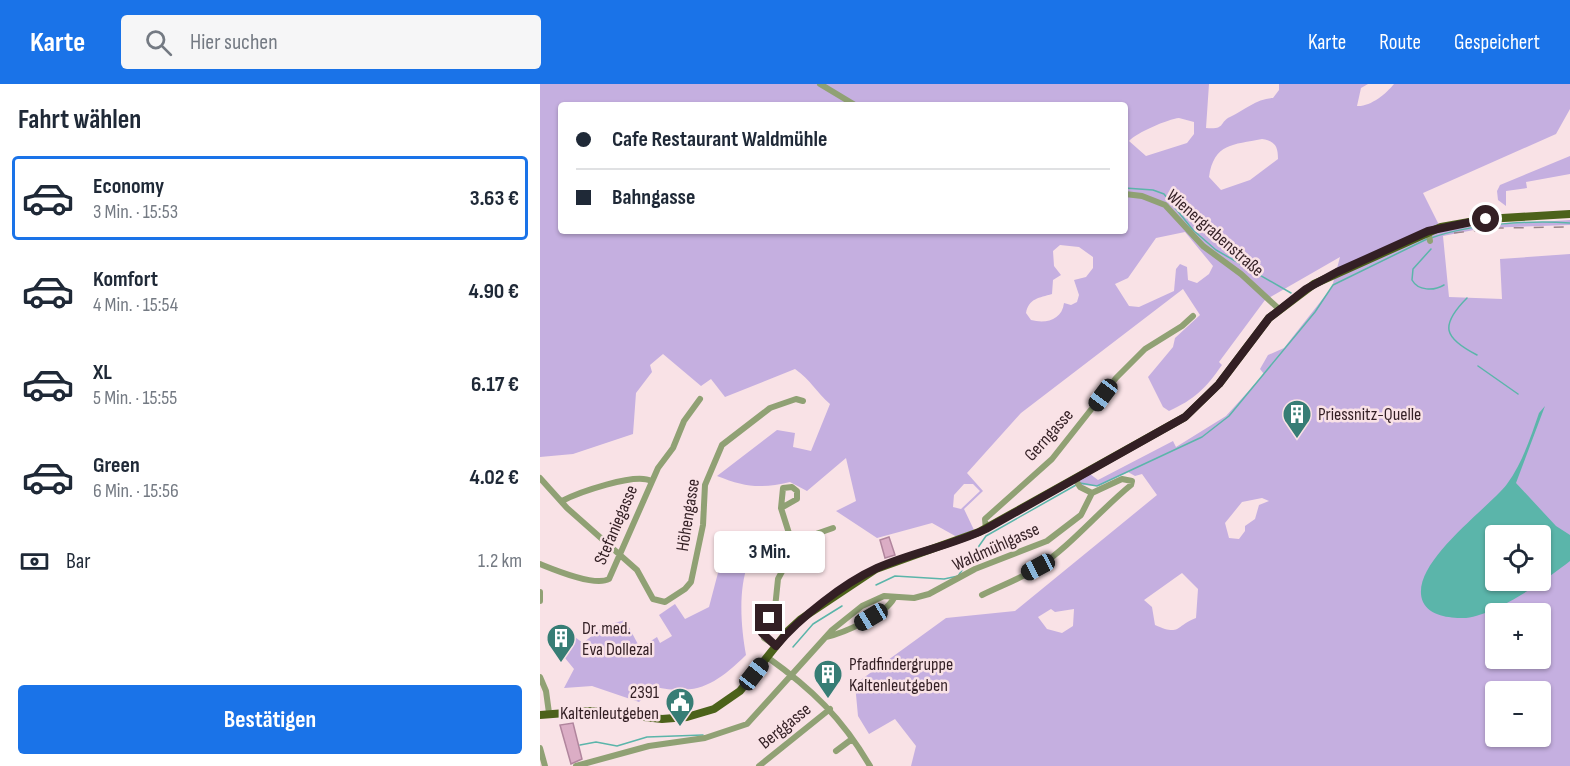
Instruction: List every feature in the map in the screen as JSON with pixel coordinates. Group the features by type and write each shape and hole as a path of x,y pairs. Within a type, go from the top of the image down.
{"main road":[{"path":"540,715 591,711 652,719 697,715 734,698 801,619 876,569 956,543 986,529 1077,483 1168,428 1198,407 1219,384 1262,326 1279,309 1296,296 1337,272 1429,236 1486,219 1570,214"}],"street":[{"path":"820,84 850,102"},
{"name":"Wienergrabenstraße","path":"1128,195 1154,199 1165,205 1203,246 1241,274 1279,309"},
{"name":"Gerngasse","path":"986,529 986,519 1052,459 1137,356 1193,316"},
{"name":"Stefaniegasse","path":"540,564 557,571 604,582 610,578 651,481 673,448 684,421 700,399"},
{"name":"Höhengasse","path":"540,478 637,570 651,597 657,601 667,601 687,588 692,579 704,525 705,485 722,445 770,408 796,399 802,401"},
{"name":"Stefaniegasse","path":"562,501 575,494 640,478 651,481"},
{"path":"982,595 1038,567 1084,529 1107,504 1131,485 1132,481 1122,479 1092,493 1077,483"},
{"name":"Waldmühlgasse","path":"576,766 649,746 705,738 741,726 756,717 791,674 845,619 878,598 929,594 975,569 1047,541 1081,515 1092,493"},
{"path":"776,646 764,638 762,630 775,608 778,579 790,560 793,542 781,508"},
{"path":"793,542 833,528"},
{"path":"540,592 540,601"},
{"path":"825,637 852,628 890,605 894,598"},
{"path":"767,657 791,674 830,709 870,766"},
{"path":"540,677 546,692 549,713"},
{"name":"Berggasse","path":"759,766 830,709"},
{"path":"836,751 852,739"},
{"path":"540,748 545,766"}],"shaded area":[{"path":"540,84 1209,84 1206,128 1217,128 1227,119 1256,103 1273,98 1279,90 1279,84 1368,84 1361,88 1357,106 1362,106 1377,99 1394,84 1570,84 1570,109 1556,134 1423,193 1442,231 1474,226 1570,220 1570,225 1484,228 1443,236 1449,297 1502,299 1500,259 1570,254 1570,766 911,766 916,746 895,719 869,734 858,716 855,684 946,618 1015,611 1157,495 1142,474 1135,476 1128,472 1099,486 1081,485 1078,481 1090,474 1098,480 1173,441 1176,447 1226,416 1264,374 1260,369 1268,355 1284,348 1332,287 1340,257 1265,300 1219,362 1222,365 1210,381 1193,398 1169,411 1163,407 1148,377 1173,347 1175,338 1200,315 1183,289 1021,413 967,473 983,491 964,509 974,530 957,537 932,523 877,538 836,511 856,501 846,458 807,491 790,482 770,486 753,486 717,476 777,430 795,433 793,447 811,451 830,404 795,369 725,397 711,379 701,386 663,354 650,365 652,372 636,393 633,434 573,454 540,457","holes":["1179,118 1194,122 1194,134 1187,143 1146,156 1129,141 1145,130 1168,121","1262,139 1270,141 1276,147 1278,159 1250,180 1221,190 1209,177 1215,158 1226,148","1185,232 1213,266 1209,274 1197,283 1188,280 1187,267 1180,264 1176,269 1174,291 1139,307 1129,306 1115,284 1128,278 1156,238","1060,245 1079,247 1093,257 1093,268 1086,277 1074,280 1079,295 1077,302 1071,305 1064,303 1057,317 1048,321 1031,320 1026,313 1027,308 1035,299 1052,294 1053,280 1061,275 1054,266 1053,251","964,484 973,484 980,491 961,509 953,507 954,495","1262,498 1269,501 1259,505 1255,519 1245,526 1245,531 1239,539 1229,538 1225,523 1242,502","1182,573 1198,589 1196,618 1174,630 1155,625 1152,607 1144,600","1051,609 1055,612 1074,609 1073,626 1062,633 1047,629 1038,617"]},
{"path":"1570,156 1570,174 1526,182 1527,188 1506,191 1506,206 1498,200 1497,191 1500,185"},
{"path":"729,531 748,564 741,609 746,655 725,674 705,685 683,690 655,687 639,702 592,686 564,688 574,669 556,647 568,632 583,643 604,626 625,620 640,648 657,637 660,643 672,636 659,615 675,604 685,619 709,607"}],"water":[{"path":"1545,406 1516,483 1556,526 1570,535 1570,561 1551,575 1551,525 1485,525 1485,591 1527,591 1507,603 1485,603 1485,612 1475,616 1446,617 1435,613 1423,602 1421,587 1427,571 1452,538 1507,484 1522,459 1539,413"}],"building":[{"path":"889,537 895,555 885,558 880,540"},
{"path":"573,723 582,759 571,764 560,725"}],"waterway":[{"path":"1128,188 1153,190 1164,194 1193,230 1216,250 1291,293"},
{"path":"1431,238 1481,226 1536,222 1570,223"},
{"path":"1080,483 1097,486 1202,437 1229,416 1315,312 1333,285 1427,239"},
{"path":"1431,249 1413,269 1412,280 1418,286 1427,289 1444,285"},
{"path":"1467,298 1452,316 1449,331 1458,343 1477,355"},
{"path":"1478,366 1518,394"},
{"path":"876,585 895,576 944,579 958,576 986,536 1076,485"},
{"path":"793,647 813,624 842,606"},
{"path":"580,745 596,742 617,746 647,737 703,735"}],"railway":[{"path":"1454,233 1498,228 1570,227"}],"place":[{"name":"Priessnitz-Quelle","path":"1297,440"},
{"name":"Dr. med. Eva Dollezal","path":"561,664"},
{"name":"Pfadfindergruppe Kaltenleutgeben","path":"828,700"},
{"name":"2391 Kaltenleutgeben","path":"680,728"}],"route":[{"path":"769,618 762,628 762,633 764,638 776,646 801,619 876,569 956,543 986,529 1185,417 1198,407 1219,384 1269,318 1306,289 1337,272 1428,231 1486,219"}]}
